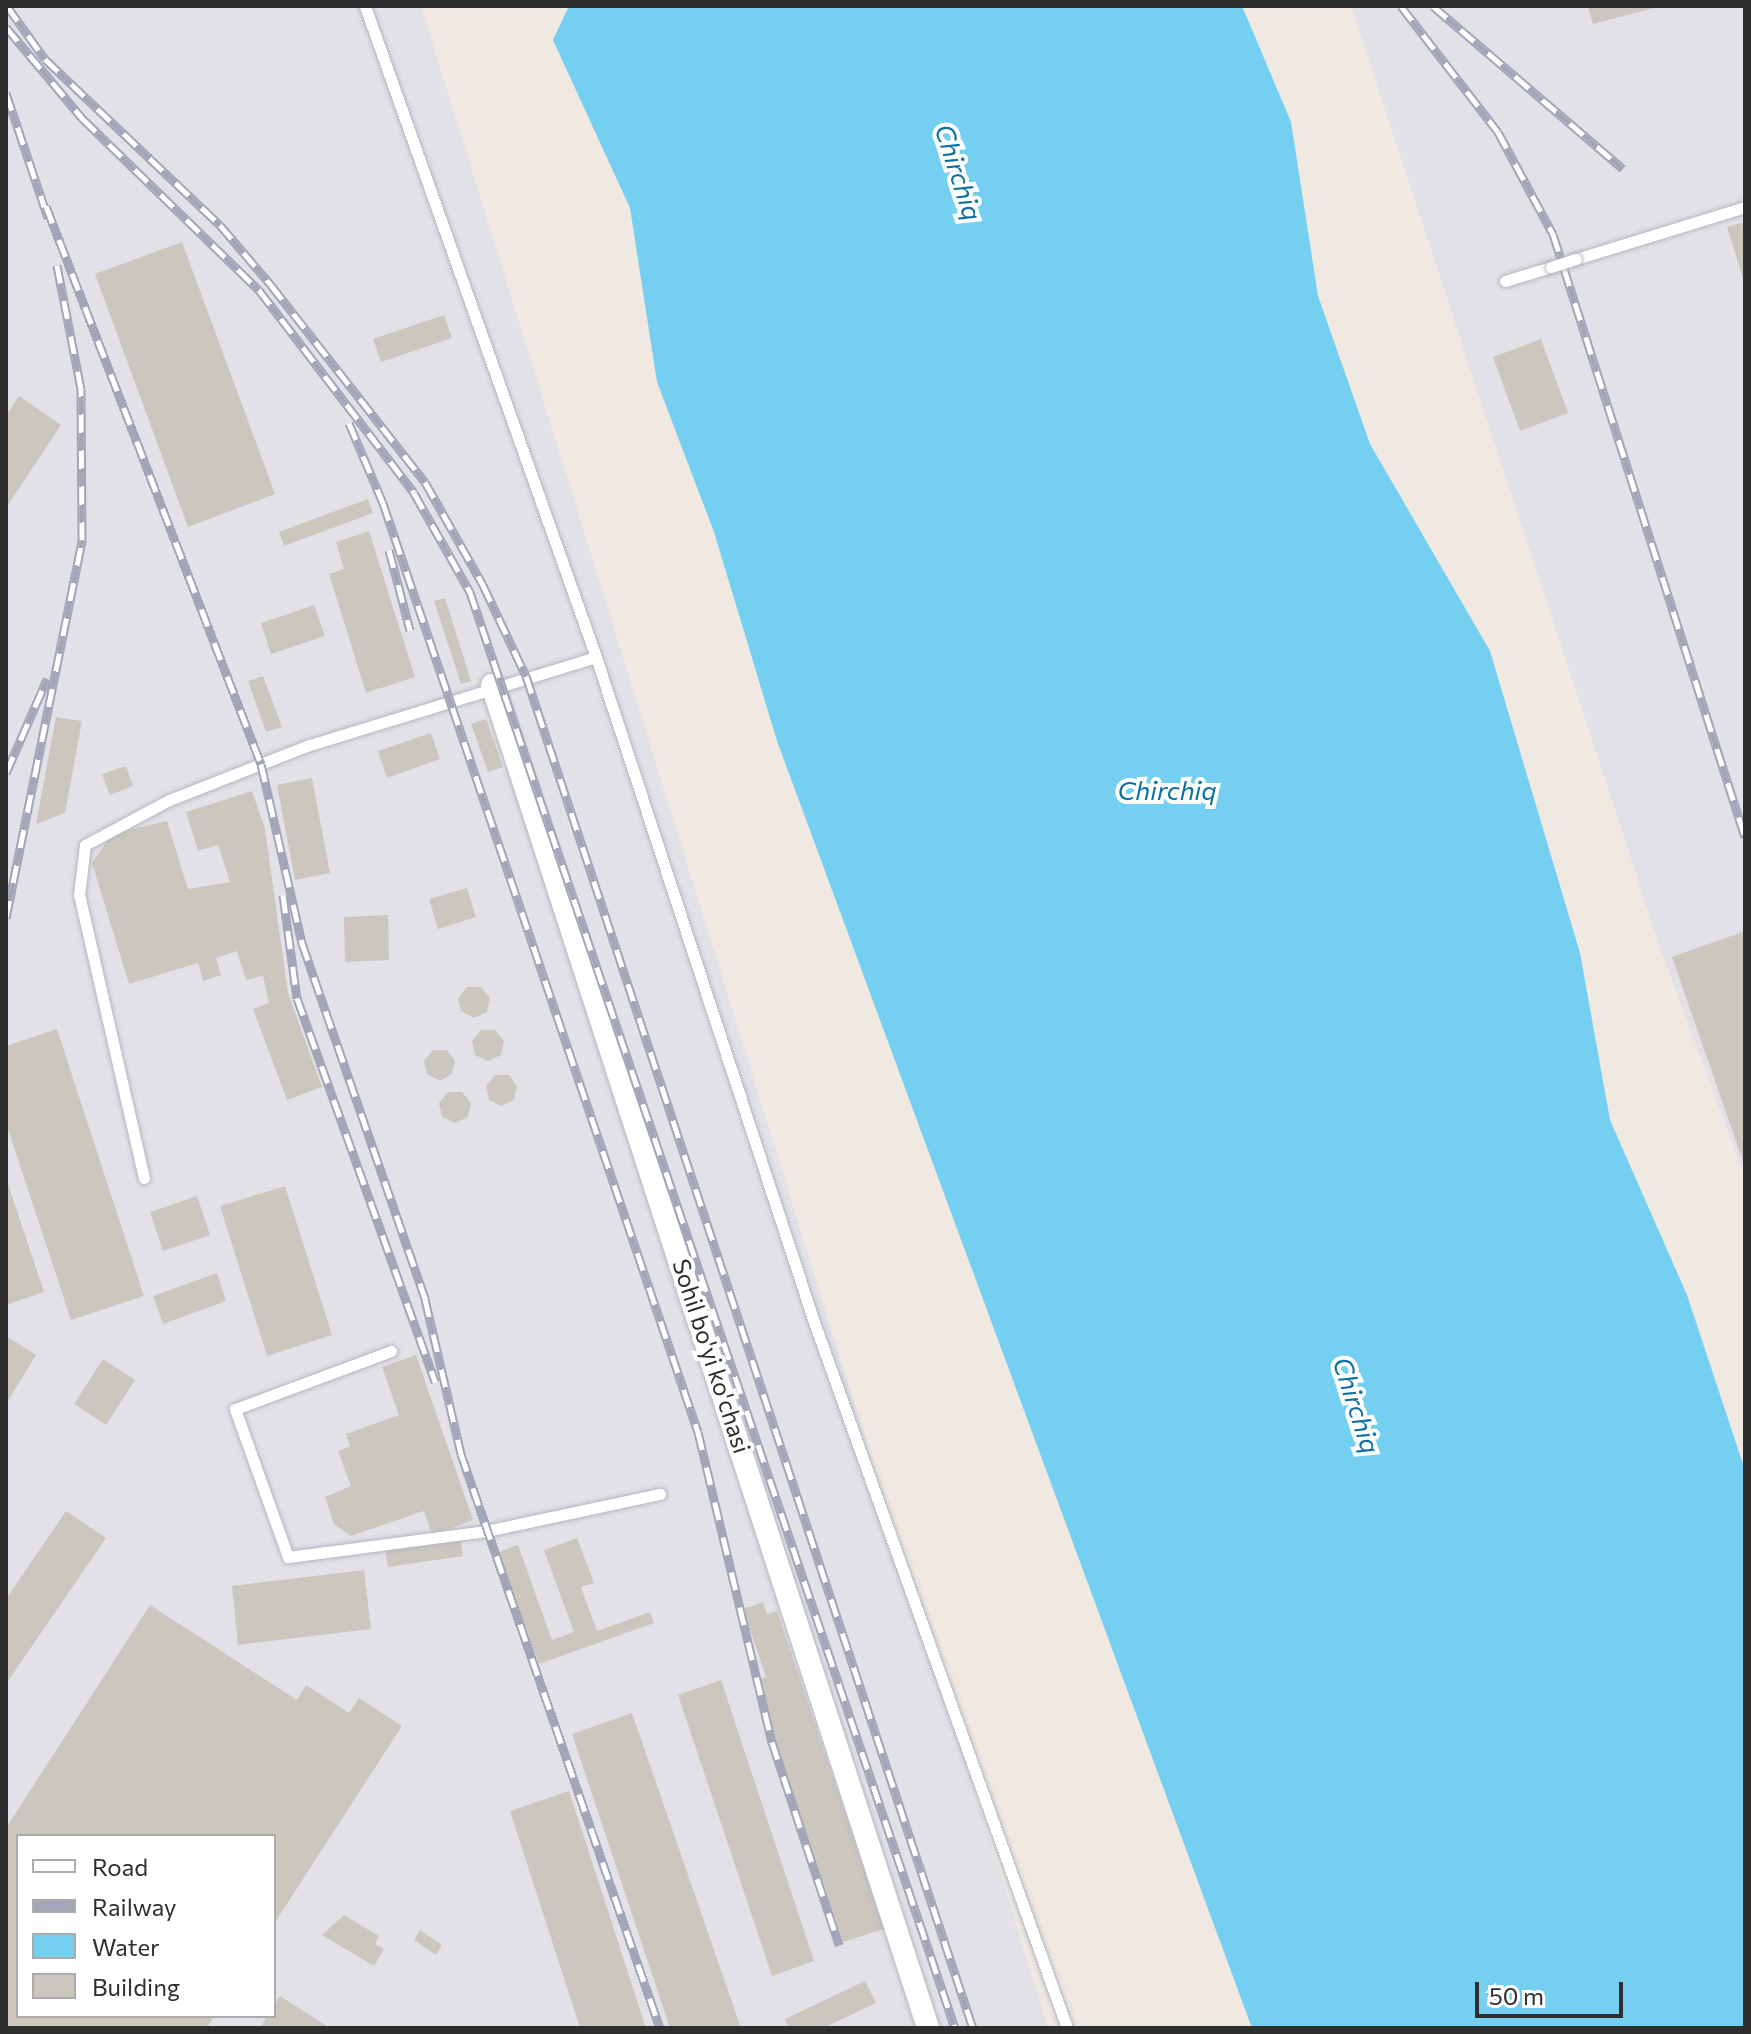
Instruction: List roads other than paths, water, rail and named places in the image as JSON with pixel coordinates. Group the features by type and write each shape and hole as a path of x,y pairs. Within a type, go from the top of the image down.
{"street":[{"name":"Sohil bo'yi ko'chasi","path":"492,685 928,2028"}],"lane":[{"path":"365,6 596,657 814,1322 1067,2028"},
{"path":"1505,281 1745,207"},
{"path":"144,1178 79,895 85,845 182,795 492,685 596,657"},
{"path":"391,1351 235,1409 288,1557 486,1531 660,1494"}],"water":[{"name":"Chirchiq","path":"569,6 1242,6 1291,122 1318,296 1370,444 1490,651 1580,953 1610,1120 1687,1295 1745,1470 1745,2028 1252,2028 777,741 714,532 657,382 630,208 553,40"}],"railway":[{"path":"7,6 45,59 220,225 271,285 425,482 483,585 526,676 973,2028"},
{"path":"1401,6 1498,132 1553,234 1745,837"},
{"path":"1433,6 1623,169"},
{"path":"6,27 83,119 259,290 414,493 470,592 955,2028"},
{"path":"6,93 48,218"},
{"path":"46,206 261,764 302,943 425,1299 461,1454 660,2028"},
{"path":"6,918 82,540 81,389 57,265"},
{"path":"349,423 383,503 698,1432 772,1742 839,1945"},
{"path":"389,550 410,630"},
{"path":"6,773 47,679"},
{"path":"283,895 297,998 435,1382"}]}
